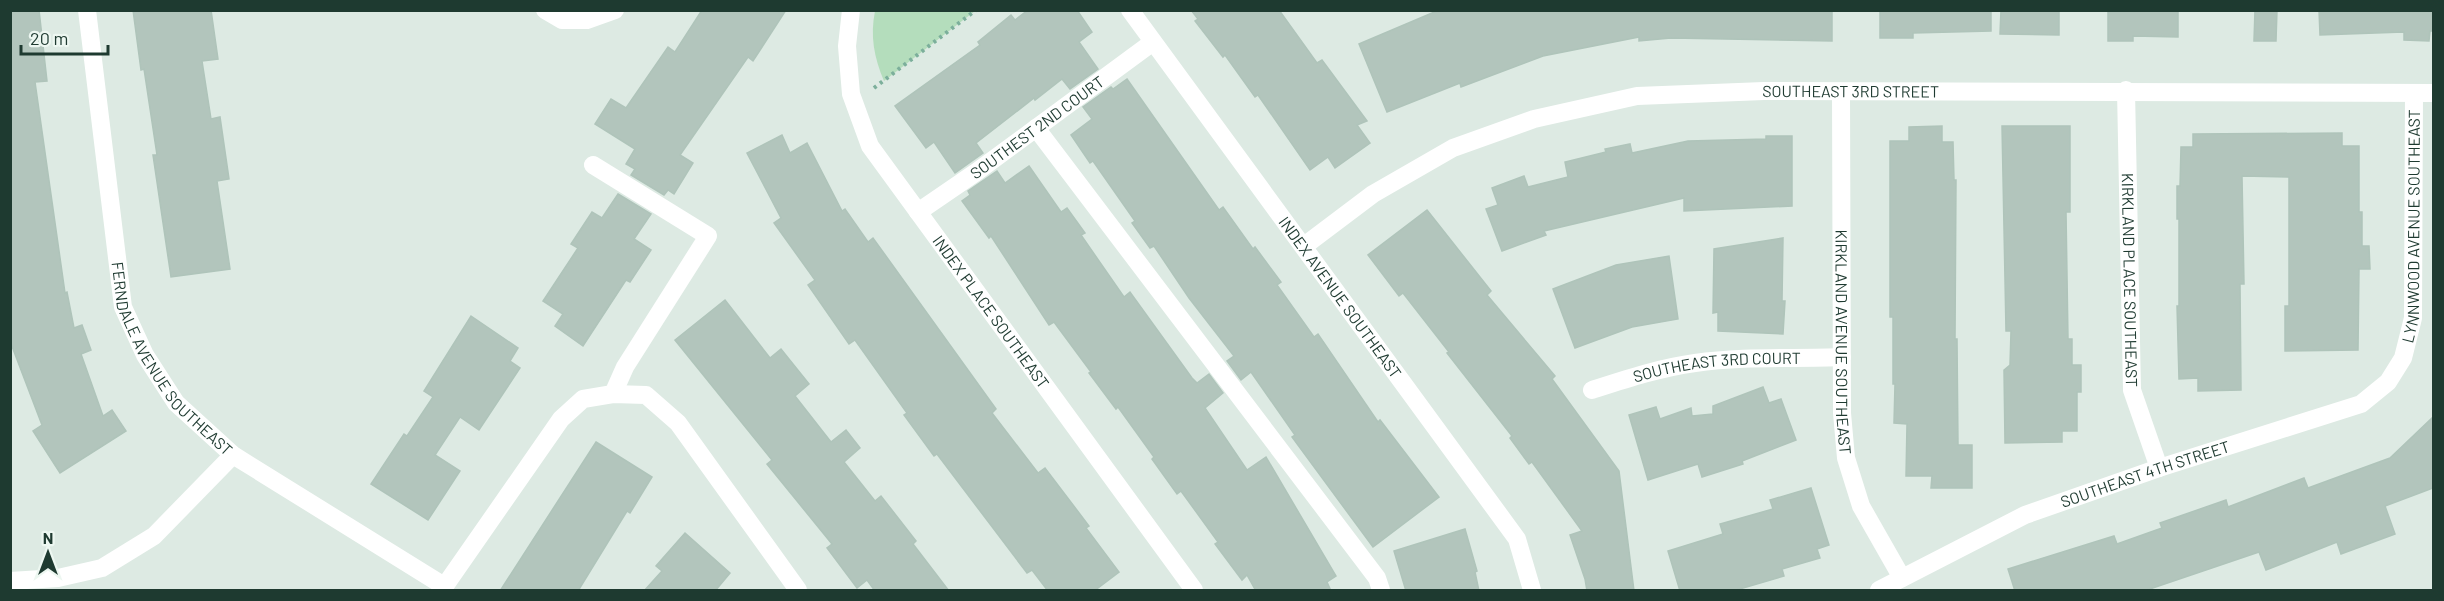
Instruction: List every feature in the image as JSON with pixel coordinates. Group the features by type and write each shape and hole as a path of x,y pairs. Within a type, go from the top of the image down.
{"street":[{"name":"FERNDALE AVENUE SOUTHEAST","path":"87,10 123,307 145,355 176,403 232,455 443,589"},
{"path":"545,10 562,20 586,20 615,10"},
{"name":"INDEX PLACE SOUTHEAST","path":"851,10 847,46 851,94 870,146 1194,591"},
{"name":"INDEX AVENUE SOUTHEAST","path":"1130,10 1517,540 1532,591"},
{"name":"SOUTHEST 2ND COURT","path":"918,212 1153,42"},
{"name":"SOUTHEAST 3RD STREET","path":"1304,246 1372,194 1453,148 1534,119 1637,96 1764,90 2433,93"},
{"name":"KIRKLAND PLACE SOUTHEAST","path":"2126,90 2132,390 2158,468"},
{"name":"KIRKLAND AVENUE SOUTHEAST","path":"1841,92 1842,413 1846,458 1861,506 1902,578"},
{"name":"LYNNWOOD AVENUE SOUTHEAST","path":"2403,358 2413,318 2414,93"},
{"path":"1036,128 1377,578 1381,591"},
{"path":"593,165 708,236 625,367 614,394"},
{"name":"SOUTHEAST 3RD COURT","path":"1593,390 1643,373 1693,363 1717,360 1842,357"},
{"name":"SOUTHEAST 4TH STREET","path":"1878,591 2025,515 2158,468 2361,404 2388,382 2403,358"},
{"path":"443,589 561,419 583,399 614,394 646,395 678,423 798,591"},
{"path":"10,581 58,578 102,568 154,536 232,455"}],"path":[{"path":"854,103 976,10"}],"green space":[{"path":"875,10 975,11 884,81 874,46"}],"building":[{"path":"10,10 39,10 47,81 35,82 65,293 67,292 74,328 82,325 91,350 81,354 103,416 112,410 126,431 60,473 33,431 42,425 10,341"},
{"path":"133,10 211,10 218,59 202,61 211,119 220,117 229,179 217,181 230,269 171,277 153,155 157,155 144,69 141,70"},
{"path":"702,10 786,10 753,61 748,57 680,155 693,163 674,194 668,190 664,195 631,175 635,169 626,164 635,149 595,124 611,99 626,108 668,47 675,52"},
{"path":"1028,10 1077,10 1092,32 1079,42 1098,69 1070,89 1062,79 1035,100 1034,98 976,143 983,153 955,173 934,142 926,148 895,106 980,45 978,42 1011,15 1015,20"},
{"path":"1191,10 1279,10 1317,63 1322,60 1367,121 1357,125 1370,143 1335,168 1328,157 1310,170 1258,95 1255,97 1225,55 1223,57 1195,21 1198,19"},
{"path":"1439,10 1832,10 1832,41 1671,38 1639,41 1639,37 1543,56 1461,87 1460,83 1387,112 1359,44"},
{"path":"1880,10 1991,10 1991,31 1913,33 1913,38 1880,38"},
{"path":"2001,10 2059,10 2059,35 2000,34"},
{"path":"2108,10 2178,10 2178,37 2133,36 2133,41 2108,41"},
{"path":"2255,10 2277,10 2276,41 2254,41"},
{"path":"2319,10 2433,10 2433,31 2430,31 2429,41 2404,40 2404,32 2320,35"},
{"path":"1127,79 1219,210 1223,207 1253,249 1255,247 1281,282 1277,285 1314,337 1318,334 1378,422 1380,420 1439,497 1373,547 1292,437 1295,435 1251,372 1241,380 1227,361 1234,356 1189,298 1154,246 1150,248 1132,223 1135,221 1093,161 1090,163 1071,135 1092,119 1083,107 1111,87 1113,89"},
{"path":"1942,126 1942,142 1953,142 1954,180 1956,180 1955,339 1957,339 1958,445 1972,445 1972,488 1931,488 1932,476 1906,476 1907,424 1894,423 1893,317 1890,317 1890,141 1909,141 1909,127"},
{"path":"2002,126 2070,126 2070,212 2066,212 2068,339 2072,339 2072,365 2081,365 2081,392 2077,392 2077,431 2062,431 2062,442 2005,443 2004,370 2010,365 2011,331 2006,331"},
{"path":"2342,133 2342,146 2359,146 2359,212 2362,212 2362,246 2369,246 2370,269 2359,269 2358,350 2285,351 2285,306 2289,306 2289,177 2242,176 2244,284 2240,284 2241,390 2198,391 2198,378 2179,379 2177,186 2180,186 2181,147 2193,147 2193,134"},
{"path":"782,135 790,153 807,143 842,211 845,209 868,242 873,238 996,409 992,413 1038,473 1045,468 1089,526 1086,528 1119,572 1094,591 1048,591 1032,570 1027,573 937,454 934,456 904,415 907,413 855,340 849,344 808,285 815,280 774,223 781,218 747,153"},
{"path":"1766,136 1792,136 1792,206 1684,211 1684,198 1544,231 1546,235 1502,251 1486,209 1498,205 1492,188 1524,176 1528,187 1568,177 1565,162 1606,152 1605,149 1630,144 1632,153 1688,141 1766,139"},
{"path":"1029,166 1061,212 1067,208 1085,233 1081,235 1124,297 1130,292 1192,378 1197,383 1209,374 1223,393 1205,408 1247,470 1266,457 1336,576 1327,582 1331,591 1256,591 1247,575 1242,580 1215,544 1218,542 1181,491 1177,494 1152,459 1154,457 1118,407 1116,409 1089,373 1091,372 1054,322 1049,325 991,236 989,238 962,201 970,195 968,191 997,171 1005,183"},
{"path":"618,194 651,214 634,239 651,250 630,282 626,280 583,346 555,326 563,314 543,301 578,248 571,244 592,212 602,218"},
{"path":"1427,210 1491,291 1487,295 1555,376 1552,379 1619,471 1634,591 1587,591 1570,535 1582,531 1532,462 1529,464 1510,438 1512,436 1447,353 1449,352 1403,293 1399,296 1368,255"},
{"path":"1783,238 1782,301 1785,301 1783,334 1718,331 1718,312 1713,313 1714,249"},
{"path":"1669,256 1678,319 1632,327 1575,348 1553,289 1616,265"},
{"path":"725,300 770,358 781,349 809,384 795,396 831,442 846,430 860,448 844,462 875,501 881,496 916,541 913,544 949,591 875,591 867,580 857,588 827,548 832,544 767,464 772,460 675,340"},
{"path":"471,316 518,348 510,361 520,368 479,430 460,417 435,455 460,471 428,520 371,484 404,434 407,436 433,397 424,391"},
{"path":"1763,387 1769,403 1781,399 1796,440 1742,461 1743,464 1702,477 1698,464 1648,480 1629,415 1656,407 1660,419 1691,408 1692,416 1713,414 1713,406"},
{"path":"2433,417 2433,488 2385,506 2395,534 2341,554 2337,542 2266,570 2259,552 2144,591 2015,591 2008,569 2114,536 2117,544 2162,528 2160,523 2226,500 2228,507 2304,478 2308,488 2390,458"},
{"path":"596,442 652,477 630,513 627,511 578,591 500,591"},
{"path":"1811,488 1829,545 1817,549 1820,558 1782,569 1784,576 1733,591 1680,591 1668,551 1723,534 1720,524 1773,509 1770,500"},
{"path":"1465,529 1477,571 1475,572 1479,591 1406,591 1394,551"},
{"path":"685,533 730,573 715,591 644,591 662,571 656,566"}]}
